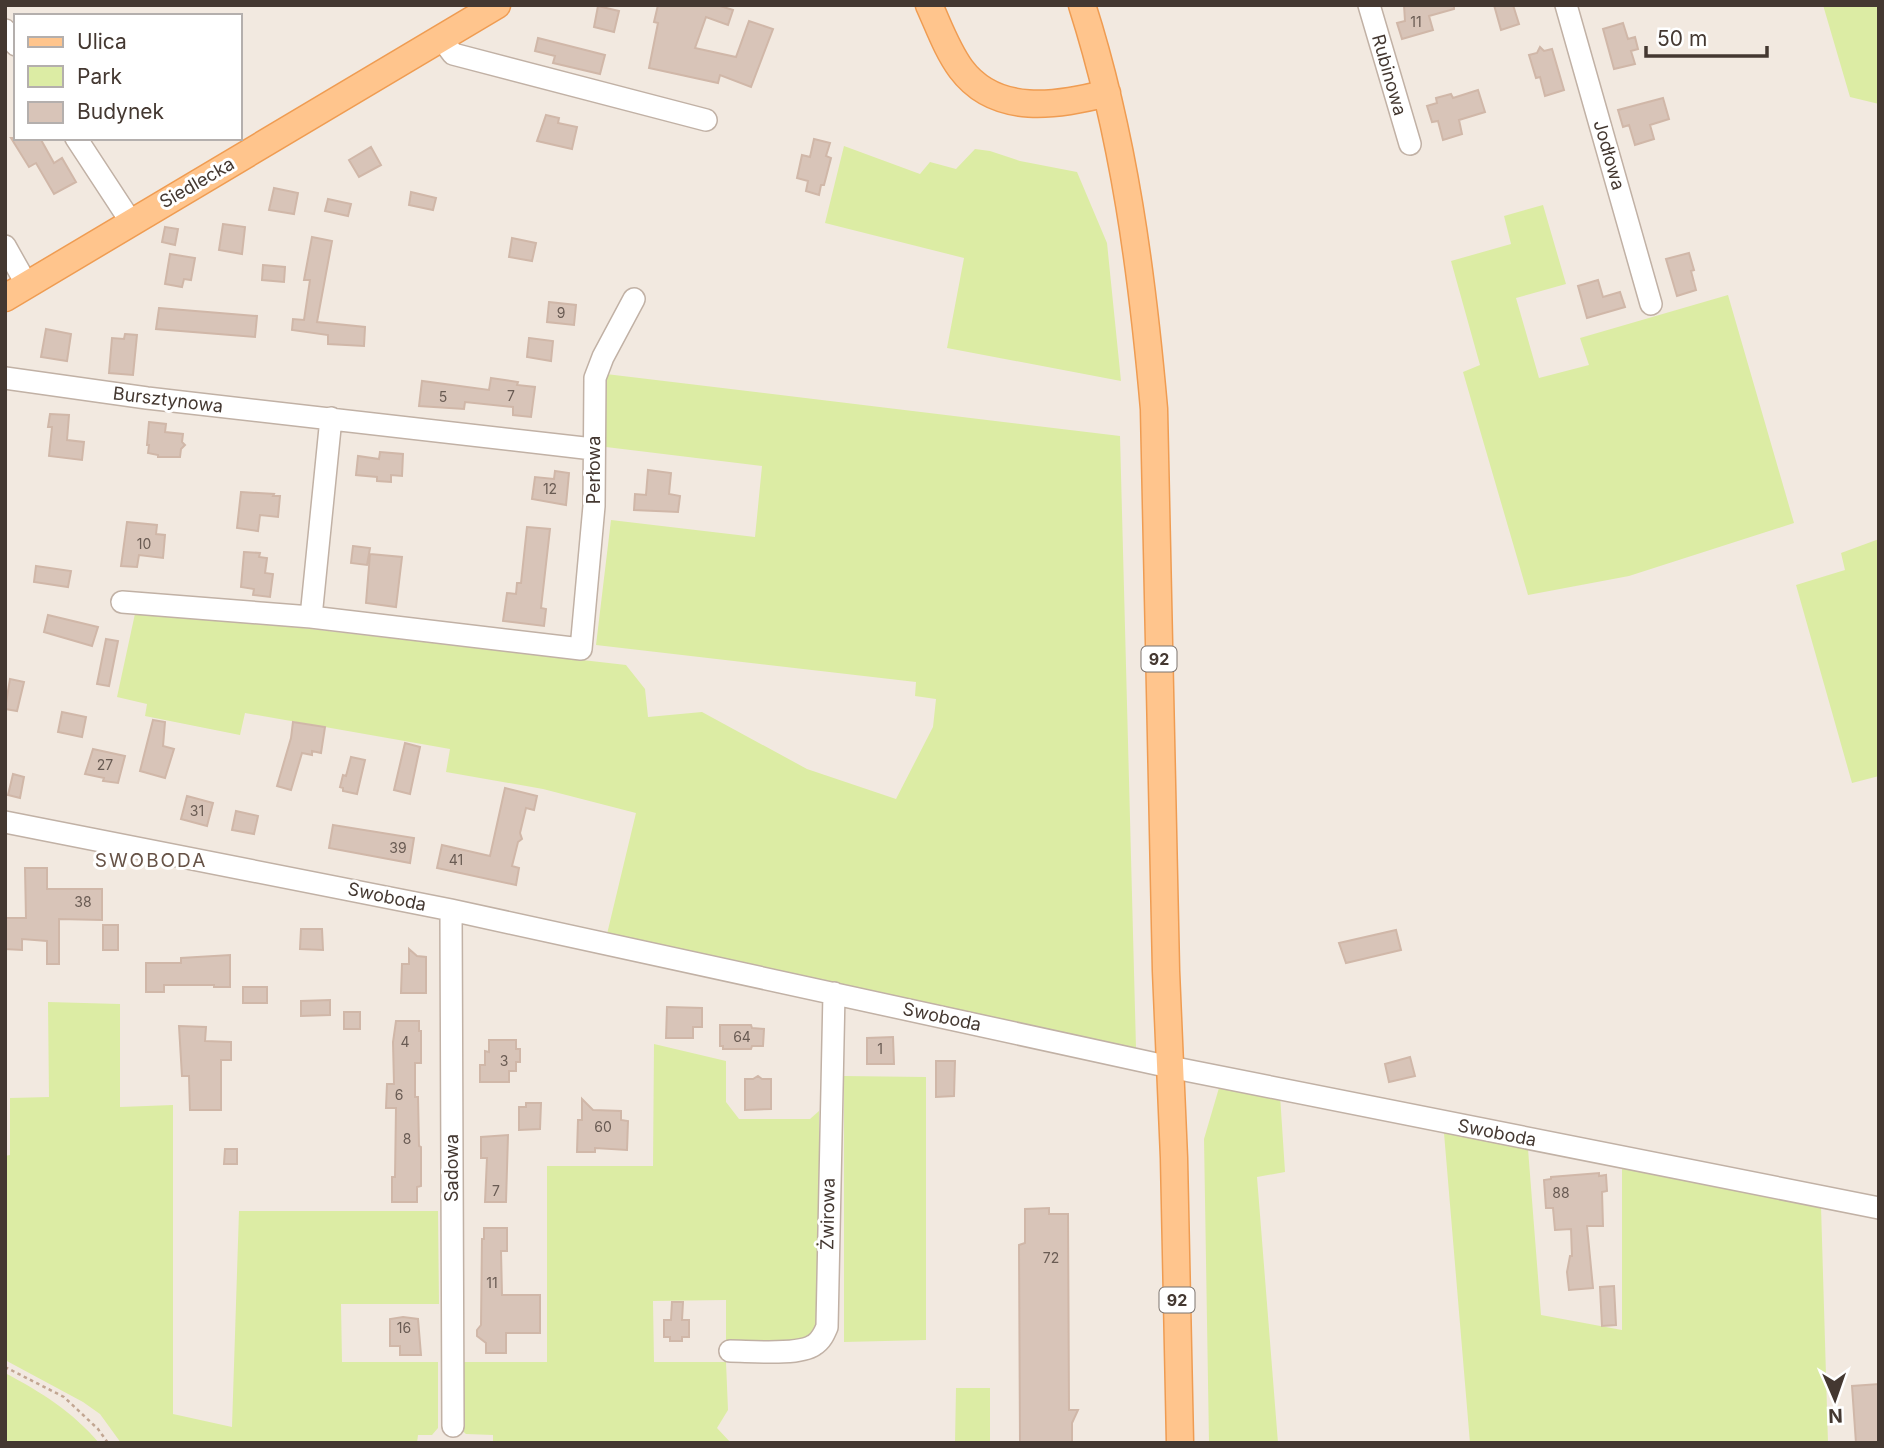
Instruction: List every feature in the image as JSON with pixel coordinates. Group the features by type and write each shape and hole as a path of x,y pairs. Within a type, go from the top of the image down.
{"main road":[{"name":"Siedlecka","path":"16,291 497,5"},
{"path":"929,5 944,40 963,71 973,82 991,93 1012,102 1048,105 1107,93"},
{"name":"92","path":"1082,5 1107,93 1122,162 1136,251 1154,409 1180,1443"}],"street":[{"name":"Rubinowa","path":"1369,5 1410,144"},
{"name":"Jodłowa","path":"1566,5 1651,304"},
{"path":"442,38 453,54 706,120"},
{"path":"77,140 131,222"},
{"path":"5,246 16,291"},
{"name":"Perłowa","path":"311,618 581,649 594,506 595,378 603,357 634,299"},
{"name":"Bursztynowa","path":"5,378 147,398 593,449"},
{"path":"122,602 311,618 331,418"},
{"name":"Swoboda","path":"5,822 451,910 1170,1067 1879,1208"},
{"name":"Sadowa","path":"451,910 453,1426"},
{"name":"Żwirowa","path":"730,1351 802,1350 814,1346 827,1327 834,993"}],"path":[{"path":"5,1367 64,1397 98,1429 108,1443"}],"green space":[{"path":"1823,5 1879,5 1879,104 1850,97"},
{"path":"844,146 920,174 930,162 956,169 975,149 1077,172 1107,243 1121,381 947,348 964,258 825,223"},
{"path":"1543,205 1566,284 1516,298 1539,378 1589,365 1580,338 1728,295 1794,523 1629,576 1528,595 1463,372 1480,365 1451,261 1511,244 1504,216"},
{"path":"606,374 1120,436 1136,1048 607,934 636,813 543,789 446,772 450,749 245,713 240,735 145,716 147,704 117,697 136,609 626,665 645,689 648,717 702,712 807,769 896,799 933,727 936,699 915,696 916,682 596,645 611,520 755,537 762,466 606,447"},
{"path":"1879,539 1879,776 1852,783 1796,585 1845,570 1841,553"},
{"path":"48,1002 120,1004 120,1107 173,1105 173,1414 232,1427 239,1211 438,1211 439,1304 341,1304 342,1362 438,1362 438,1428 432,1435 418,1435 417,1443 121,1443 100,1414 5,1360 5,1156 10,1155 10,1098 49,1097"},
{"path":"654,1044 726,1061 726,1102 739,1119 810,1119 819,1111 819,1335 809,1343 726,1343 726,1300 653,1301 654,1362 726,1362 728,1410 717,1428 731,1443 493,1443 493,1435 466,1434 459,1428 462,1362 547,1362 547,1166 653,1166"},
{"path":"844,1076 926,1077 926,1340 844,1342"},
{"path":"1221,1081 1280,1095 1285,1172 1257,1177 1278,1443 1209,1443 1204,1139"},
{"path":"1444,1133 1528,1149 1541,1315 1622,1330 1622,1167 1821,1206 1828,1443 1470,1443"},
{"path":"5,1373 56,1403 99,1443 5,1443"},
{"path":"956,1388 990,1388 990,1443 955,1443"}],"building":[{"path":"658,5 717,5 733,10 728,25 706,17 695,48 736,57 749,21 773,29 751,87 720,75 718,83 649,68 658,23 654,22"},
{"path":"1404,5 1454,5 1454,9 1429,16 1433,30 1402,39 1397,23 1405,21"},
{"path":"1494,5 1513,5 1519,24 1501,30"},
{"path":"598,6 619,11 614,32 594,27"},
{"path":"1623,23 1628,39 1635,37 1638,49 1631,51 1635,64 1614,69 1603,29"},
{"path":"538,38 605,55 600,74 553,63 555,56 535,51"},
{"path":"1540,47 1544,51 1552,49 1564,90 1545,96 1540,77 1536,78 1529,55 1537,53"},
{"path":"1478,90 1485,112 1459,120 1462,134 1443,140 1438,121 1432,122 1427,106 1437,103 1436,98 1451,94 1453,98"},
{"path":"1663,98 1669,119 1650,125 1654,139 1635,145 1629,125 1623,127 1618,110"},
{"path":"546,115 559,118 558,123 577,127 572,149 537,141"},
{"path":"11,138 41,140 54,163 62,158 76,182 54,194 36,163 29,167"},
{"path":"814,139 830,143 826,156 831,158 819,195 806,191 808,181 797,178 802,155 810,157"},
{"path":"371,147 381,165 359,177 349,160"},
{"path":"274,188 298,193 294,214 269,210"},
{"path":"411,192 436,198 433,210 409,205"},
{"path":"328,199 351,204 348,216 325,211"},
{"path":"223,224 245,227 242,254 219,250"},
{"path":"165,227 178,229 175,245 162,242"},
{"path":"312,237 332,241 317,322 365,327 364,346 328,344 328,335 292,330 293,319 304,320 310,280 304,280"},
{"path":"512,238 536,243 532,261 509,257"},
{"path":"1689,253 1696,290 1677,296 1666,259"},
{"path":"170,254 195,258 191,280 184,279 182,287 165,284"},
{"path":"263,265 285,267 284,282 262,280"},
{"path":"1598,280 1603,297 1620,292 1625,307 1587,318 1578,286"},
{"path":"549,302 576,305 574,325 547,322"},
{"path":"159,308 257,316 255,337 156,329"},
{"path":"46,329 71,334 67,361 41,357"},
{"path":"125,334 137,335 133,375 109,373 112,338 124,339"},
{"path":"529,338 553,341 551,361 527,357"},
{"path":"491,378 535,387 531,417 513,415 513,407 465,402 464,409 419,406 422,381 489,390"},
{"path":"50,414 69,415 67,440 84,442 82,460 49,456 52,427 48,427"},
{"path":"149,422 166,424 165,432 183,434 182,442 185,445 181,449 180,457 158,457 148,453"},
{"path":"380,452 403,454 402,476 391,475 391,482 377,481 377,477 356,475 358,456 379,459"},
{"path":"648,470 671,473 669,494 680,496 678,512 634,510 635,494 646,495"},
{"path":"555,471 569,473 566,505 532,499 535,477 554,479"},
{"path":"241,492 280,496 278,517 260,515 258,531 237,528"},
{"path":"127,522 157,525 156,534 165,535 163,558 139,555 137,567 121,566"},
{"path":"527,527 550,529 541,608 546,609 544,626 503,621 507,593 516,594 517,583 521,583"},
{"path":"353,546 370,548 367,565 351,563"},
{"path":"244,552 260,553 259,557 267,558 265,573 273,574 270,597 253,595 254,589 241,587"},
{"path":"370,554 402,557 396,607 366,603"},
{"path":"36,566 71,571 68,587 34,582"},
{"path":"48,615 98,627 92,646 44,632"},
{"path":"106,639 118,641 109,686 97,684"},
{"path":"10,679 24,682 17,711 5,709"},
{"path":"62,712 86,717 82,737 58,732"},
{"path":"153,720 165,722 163,746 174,749 165,778 140,771"},
{"path":"293,722 325,727 321,753 302,753 291,790 277,786"},
{"path":"405,743 420,747 410,794 394,790"},
{"path":"93,749 125,756 118,783 85,774"},
{"path":"351,757 365,760 357,794 343,791 340,787"},
{"path":"13,774 24,777 20,798 8,795"},
{"path":"505,788 537,796 534,810 526,808 520,833 522,839 518,842 512,866 519,868 516,885 437,868 442,845 490,856"},
{"path":"187,796 213,803 207,826 181,819"},
{"path":"236,811 258,816 254,834 232,830"},
{"path":"333,825 414,838 410,863 329,848"},
{"path":"25,868 47,868 47,889 102,889 102,920 59,919 59,964 47,964 47,941 22,939 22,950 5,949 5,918 26,918"},
{"path":"103,925 118,925 118,950 103,950"},
{"path":"301,929 322,929 323,950 300,949"},
{"path":"1396,930 1401,950 1346,963 1339,943"},
{"path":"409,949 417,956 426,957 426,993 401,993 402,964 409,964"},
{"path":"230,955 230,987 164,985 164,992 146,992 146,963 181,963 181,958"},
{"path":"243,987 267,987 267,1003 243,1003"},
{"path":"330,1000 330,1015 301,1016 301,1001"},
{"path":"667,1007 702,1008 702,1027 693,1027 693,1038 666,1038"},
{"path":"344,1012 360,1012 360,1029 344,1029"},
{"path":"396,1021 419,1021 421,1031 421,1063 415,1063 415,1097 418,1097 421,1147 421,1186 417,1187 417,1202 392,1202 396,1108 386,1108 387,1084 394,1084 393,1042"},
{"path":"720,1025 751,1025 752,1028 764,1029 763,1046 723,1049 723,1046 720,1046"},
{"path":"179,1026 206,1027 205,1041 231,1042 231,1060 221,1060 221,1110 190,1110 189,1076 182,1076"},
{"path":"893,1037 894,1064 867,1064 867,1038"},
{"path":"489,1040 516,1040 516,1049 520,1049 520,1062 516,1062 516,1071 509,1071 509,1082 480,1082 480,1065 485,1065 485,1051 489,1052"},
{"path":"1410,1057 1415,1076 1389,1082 1385,1064"},
{"path":"936,1061 955,1061 954,1096 936,1097"},
{"path":"758,1076 771,1079 771,1109 745,1110 745,1079"},
{"path":"582,1099 593,1110 621,1111 621,1120 628,1121 627,1150 595,1148 595,1152 577,1152"},
{"path":"526,1103 541,1103 540,1129 519,1130 519,1107 526,1107"},
{"path":"508,1135 506,1202 485,1202 487,1158 481,1158 481,1137"},
{"path":"225,1149 237,1149 237,1164 224,1164"},
{"path":"1599,1173 1599,1176 1606,1175 1607,1191 1602,1192 1603,1226 1587,1226 1593,1288 1569,1290 1567,1272 1572,1256 1571,1229 1555,1230 1553,1208 1546,1208 1544,1180"},
{"path":"1049,1208 1049,1214 1068,1214 1069,1410 1078,1410 1072,1423 1072,1443 1020,1443 1019,1245 1025,1243 1025,1209"},
{"path":"484,1228 507,1228 507,1251 501,1251 502,1295 540,1295 540,1333 506,1333 506,1353 486,1353 486,1343 477,1336 481,1325"},
{"path":"1614,1286 1616,1325 1602,1326 1600,1287"},
{"path":"672,1302 683,1302 682,1320 689,1320 689,1337 682,1337 682,1341 670,1341 670,1337 664,1337 664,1320 671,1320"},
{"path":"390,1319 418,1319 421,1355 400,1355 400,1346 390,1346"},
{"path":"1879,1384 1879,1443 1856,1443 1852,1386"}],"district":[{"name":"SWOBODA","path":"151,860"}]}
